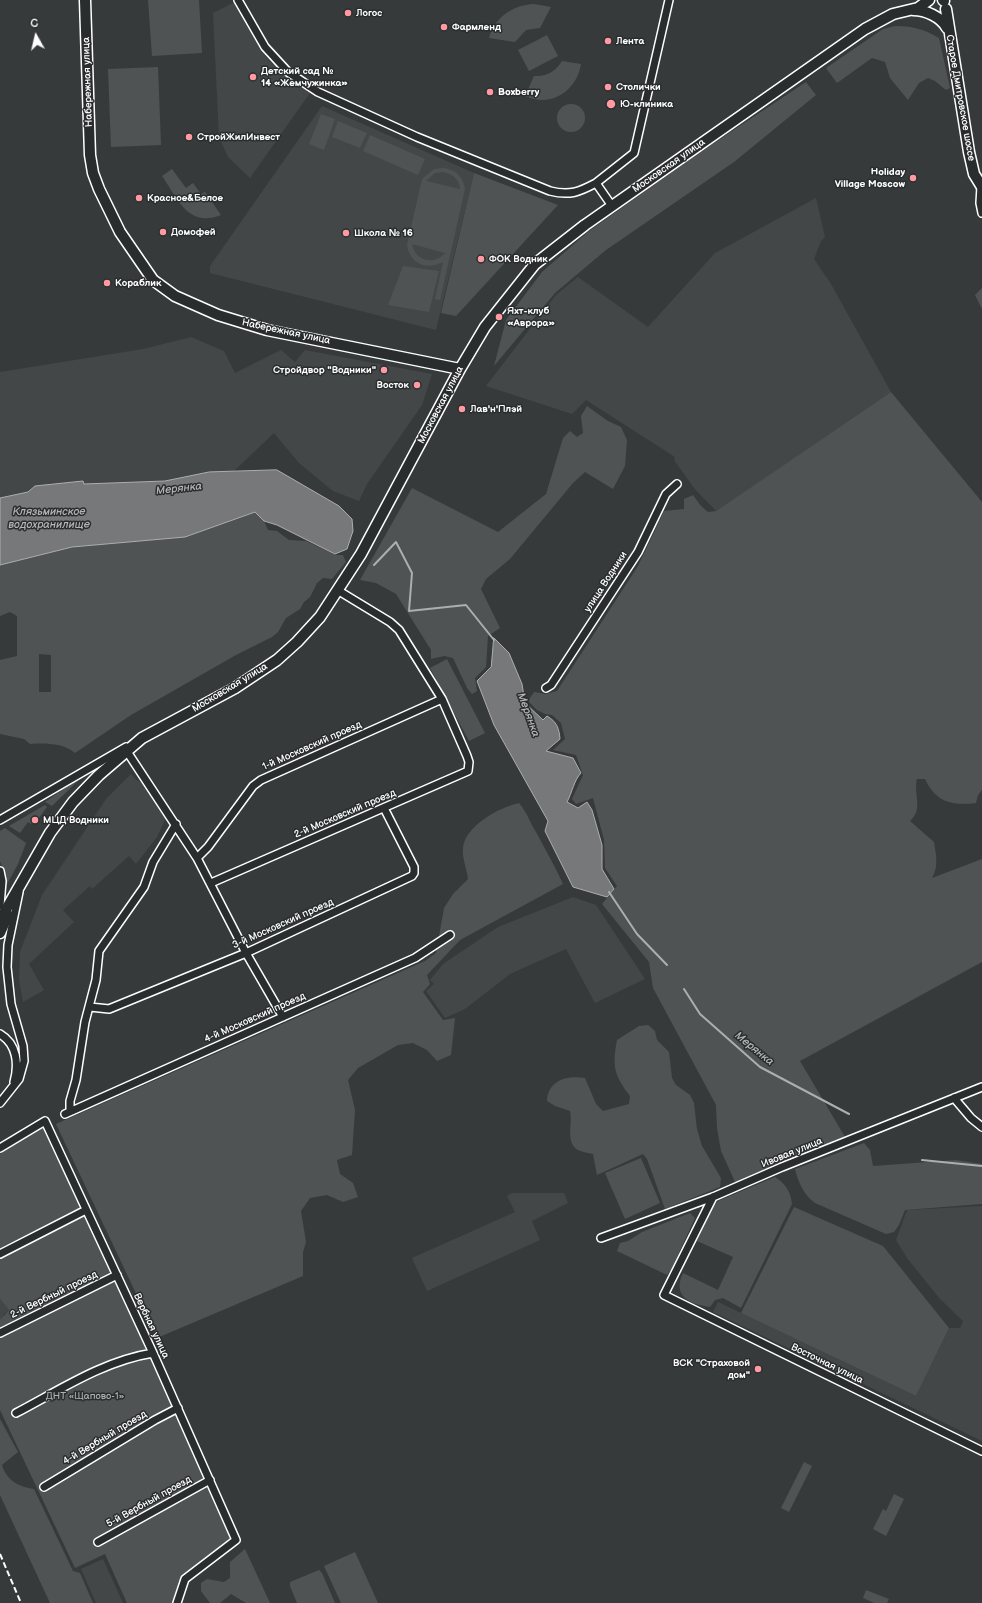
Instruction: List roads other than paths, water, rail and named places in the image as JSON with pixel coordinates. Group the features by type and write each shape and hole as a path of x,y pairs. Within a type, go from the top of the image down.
{"main road":[{"name":"Набережная улица","path":"85,0 90,155 93,173 120,232 152,280 175,296 218,315 254,326 460,369"},
{"name":"Московская улица","path":"142,738 235,688 277,660 297,642 320,617 339,591 361,554 460,369 485,327 527,272 542,258 612,206 864,29 893,14 912,10 924,5 929,0"},
{"path":"929,0 926,6 933,16"},
{"name":"Старое Дмитровское шоссе","path":"933,16 943,14 944,2"},
{"name":"Старое Дмитровское шоссе","path":"944,2 969,152 974,174 981,186"},
{"name":"Московская улица","path":"912,10 919,10 933,16"},
{"name":"Старое Дмитровское шоссе","path":"933,16 944,22 948,28"},
{"path":"0,920 25,874 50,833 73,802 126,750 142,738"},
{"path":"0,933 25,874"}],"street":[{"path":"238,0 265,47 288,72 318,92 417,137 550,192 563,195 578,192 596,183 634,153 669,0"},
{"path":"596,183 612,206"},
{"name":"Старое Дмитровское шоссе","path":"981,186 980,204 982,213"},
{"name":"улица Водники","path":"546,688 551,685 634,559 666,494 676,484"},
{"name":"2-й Московский проезд","path":"211,883 466,772 469,762 442,699 398,630 390,622 339,591"},
{"name":"1-й Московский проезд","path":"197,858 208,846 253,786 261,780 442,699"},
{"name":"Московская улица","path":"0,820 142,738"},
{"path":"126,750 197,858 246,952 283,1017"},
{"name":"3-й Московский проезд","path":"90,1007 109,1009 246,952 412,876 414,873 414,867 384,808"},
{"path":"90,1007 96,980 99,952 144,887 153,862 176,824"},
{"path":"0,871 2,881 0,906"},
{"path":"0,1103 19,1079 24,1061 23,1046 11,1004 6,967 8,945 20,888"},
{"name":"4-й Московский проезд","path":"90,1007 85,1022 76,1080 68,1112 415,958 450,935"},
{"path":"0,1034 8,1041 15,1053 16,1076 10,1091"},
{"name":"Ивовая улица","path":"601,1238 713,1197 982,1087"},
{"path":"954,1098 971,1118 982,1127"},
{"name":"Вербная улица","path":"0,1148 45,1121 153,1353 236,1540 185,1580 177,1603"},
{"name":"Восточная улица","path":"713,1197 664,1295 982,1451"},
{"path":"0,1254 86,1210"},
{"name":"2-й Вербный проезд","path":"0,1333 117,1275"},
{"path":"16,1413 111,1363 153,1353"},
{"name":"4-й Вербный проезд","path":"44,1487 155,1420 178,1408"},
{"name":"5-й Вербный проезд","path":"98,1542 210,1480"}],"water":[{"name":"Клязьминское водохранилище","path":"277,470 339,506 352,519 353,531 347,549 335,554 277,525 264,521 255,512 185,537 72,547 0,565 0,498 28,492 35,486 83,481 84,484 165,481 209,472"},
{"path":"494,638 509,653 522,684 525,703 543,720 547,716 557,726 560,739 546,751 573,758 581,773 567,802 578,808 587,802 592,810 602,845 602,869 614,889 607,897 573,887 545,831 548,821 494,725 477,681 491,667"}],"waterway":[{"name":"Мерянка","path":"374,565 396,542 412,573 409,611 466,605 494,640"},
{"name":"Мерянка","path":"609,892 637,934 667,965"},
{"name":"Мерянка","path":"684,989 700,1014 760,1067 849,1114"},
{"name":"Мерянка","path":"922,1160 982,1166"}],"railway":[{"path":"0,1554 21,1603"}],"place":[{"name":"Логос","path":"348,13"},
{"name":"Фармленд","path":"444,27"},
{"name":"Лента","path":"608,41"},
{"name":"Детский сад № 14 «Жемчужинка»","path":"253,77"},
{"name":"Столички","path":"608,87"},
{"name":"Boxberry","path":"490,92"},
{"name":"Ю-клиника","path":"611,104"},
{"name":"СтройЖилИнвест","path":"189,137"},
{"name":"Holiday Village Moscow","path":"913,178"},
{"name":"Красное&Белое","path":"139,198"},
{"name":"Домофей","path":"163,232"},
{"name":"Школа № 16","path":"346,233"},
{"name":"ФОК Водник","path":"481,259"},
{"name":"Кораблик","path":"107,283"},
{"name":"Яхт-клуб «Аврора»","path":"499,317"},
{"name":"Стройдвор \"Водники\"","path":"384,370"},
{"name":"Восток","path":"417,385"},
{"name":"Лав'н'Плэй","path":"462,409"},
{"name":"МЦД Водники","path":"35,820"},
{"name":"ВСК \"Страховой дом\"","path":"758,1369"}],"park label":[{"name":"ДНТ «Щапово-1»","path":"85,1396"}]}
